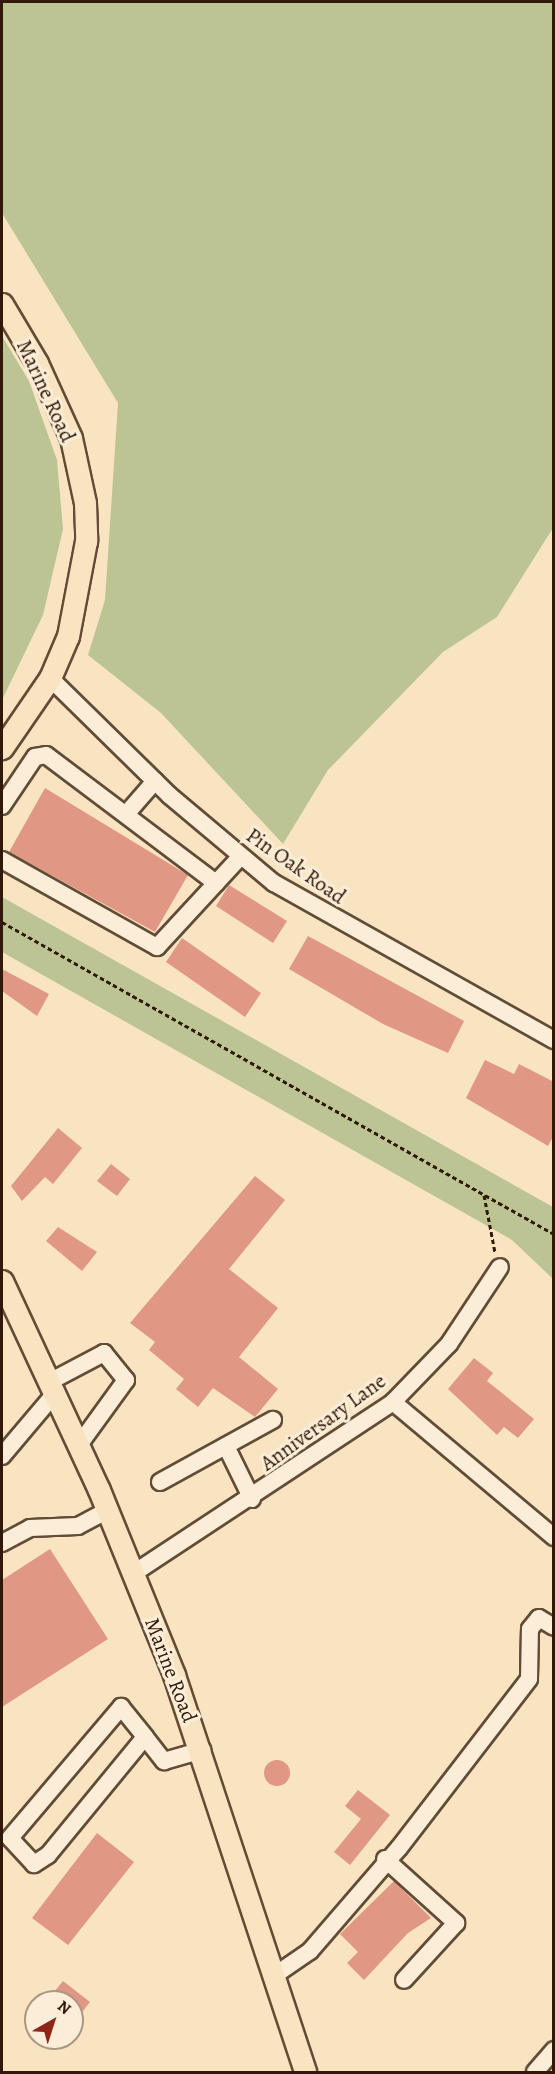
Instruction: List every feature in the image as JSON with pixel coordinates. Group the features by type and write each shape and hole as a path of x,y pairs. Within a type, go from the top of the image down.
{"main road":[{"name":"Marine Road","path":"2,304 58,405 85,502 83,574 68,636 50,678 2,748"},
{"name":"Marine Road","path":"2,1281 53,1386 108,1510 202,1750 275,1975 304,2073"}],"street":[{"name":"Pin Oak Road","path":"50,678 155,781 240,857 317,911 554,1040"},
{"path":"2,806 35,757 46,755 128,812 216,883"},
{"path":"128,812 155,781"},
{"path":"2,860 157,947 240,857"},
{"name":"Anniversary Lane","path":"134,1573 252,1499 393,1402 449,1344 500,1267"},
{"path":"2,1456 53,1386 104,1353 126,1380 79,1445"},
{"path":"393,1402 554,1537"},
{"path":"160,1482 273,1420"},
{"path":"226,1446 252,1499"},
{"path":"2,1543 30,1528 78,1526 108,1510"},
{"path":"275,1975 310,1951 529,1678 530,1629 539,1618 554,1627"},
{"path":"145,1737 48,1855 34,1864 10,1838 121,1707 145,1737 164,1761 202,1750"},
{"path":"385,1859 456,1923 404,1980"},
{"path":"535,2073 554,2050"}],"path":[{"path":"2,922 554,1234"},
{"path":"484,1195 487,1227 500,1267"}],"green space":[{"path":"2,2 553,2 553,528 497,617 443,652 328,770 283,844 161,713 88,655 105,600 118,403 2,213"},
{"path":"2,336 29,381 57,460 63,529 43,615 2,700"},
{"path":"2,897 553,1207 553,1279 512,1240 2,952"}],"building":[{"path":"45,788 188,875 155,932 9,852"},
{"path":"229,885 287,921 273,943 216,906"},
{"path":"308,936 464,1021 448,1053 383,1024 289,969"},
{"path":"182,938 261,993 245,1017 166,962"},
{"path":"2,969 49,994 37,1016 2,991"},
{"path":"485,1060 514,1074 519,1064 554,1082 554,1135 548,1146 466,1098"},
{"path":"58,1128 82,1148 53,1184 45,1177 22,1201 11,1186"},
{"path":"111,1164 130,1179 117,1196 97,1181"},
{"path":"255,1176 285,1200 229,1269 278,1308 239,1357 278,1389 255,1417 213,1388 198,1407 176,1389 184,1379 149,1350 155,1342 130,1323"},
{"path":"58,1227 97,1252 82,1271 46,1241"},
{"path":"474,1358 493,1373 487,1381 534,1419 518,1438 504,1427 497,1435 448,1389"},
{"path":"50,1549 108,1639 2,1707 2,1580"},
{"path":"277,1760 286,1764 290,1773 286,1782 277,1786 268,1782 264,1773 268,1764"},
{"path":"358,1790 390,1815 350,1865 334,1852 361,1819 345,1806"},
{"path":"97,1833 134,1862 68,1945 32,1918"},
{"path":"394,1881 431,1918 408,1933 364,1980 347,1963 358,1952 340,1934"},
{"path":"63,1981 75,1990 56,1990"},
{"path":"84,1997 90,2002 84,2010"}]}
